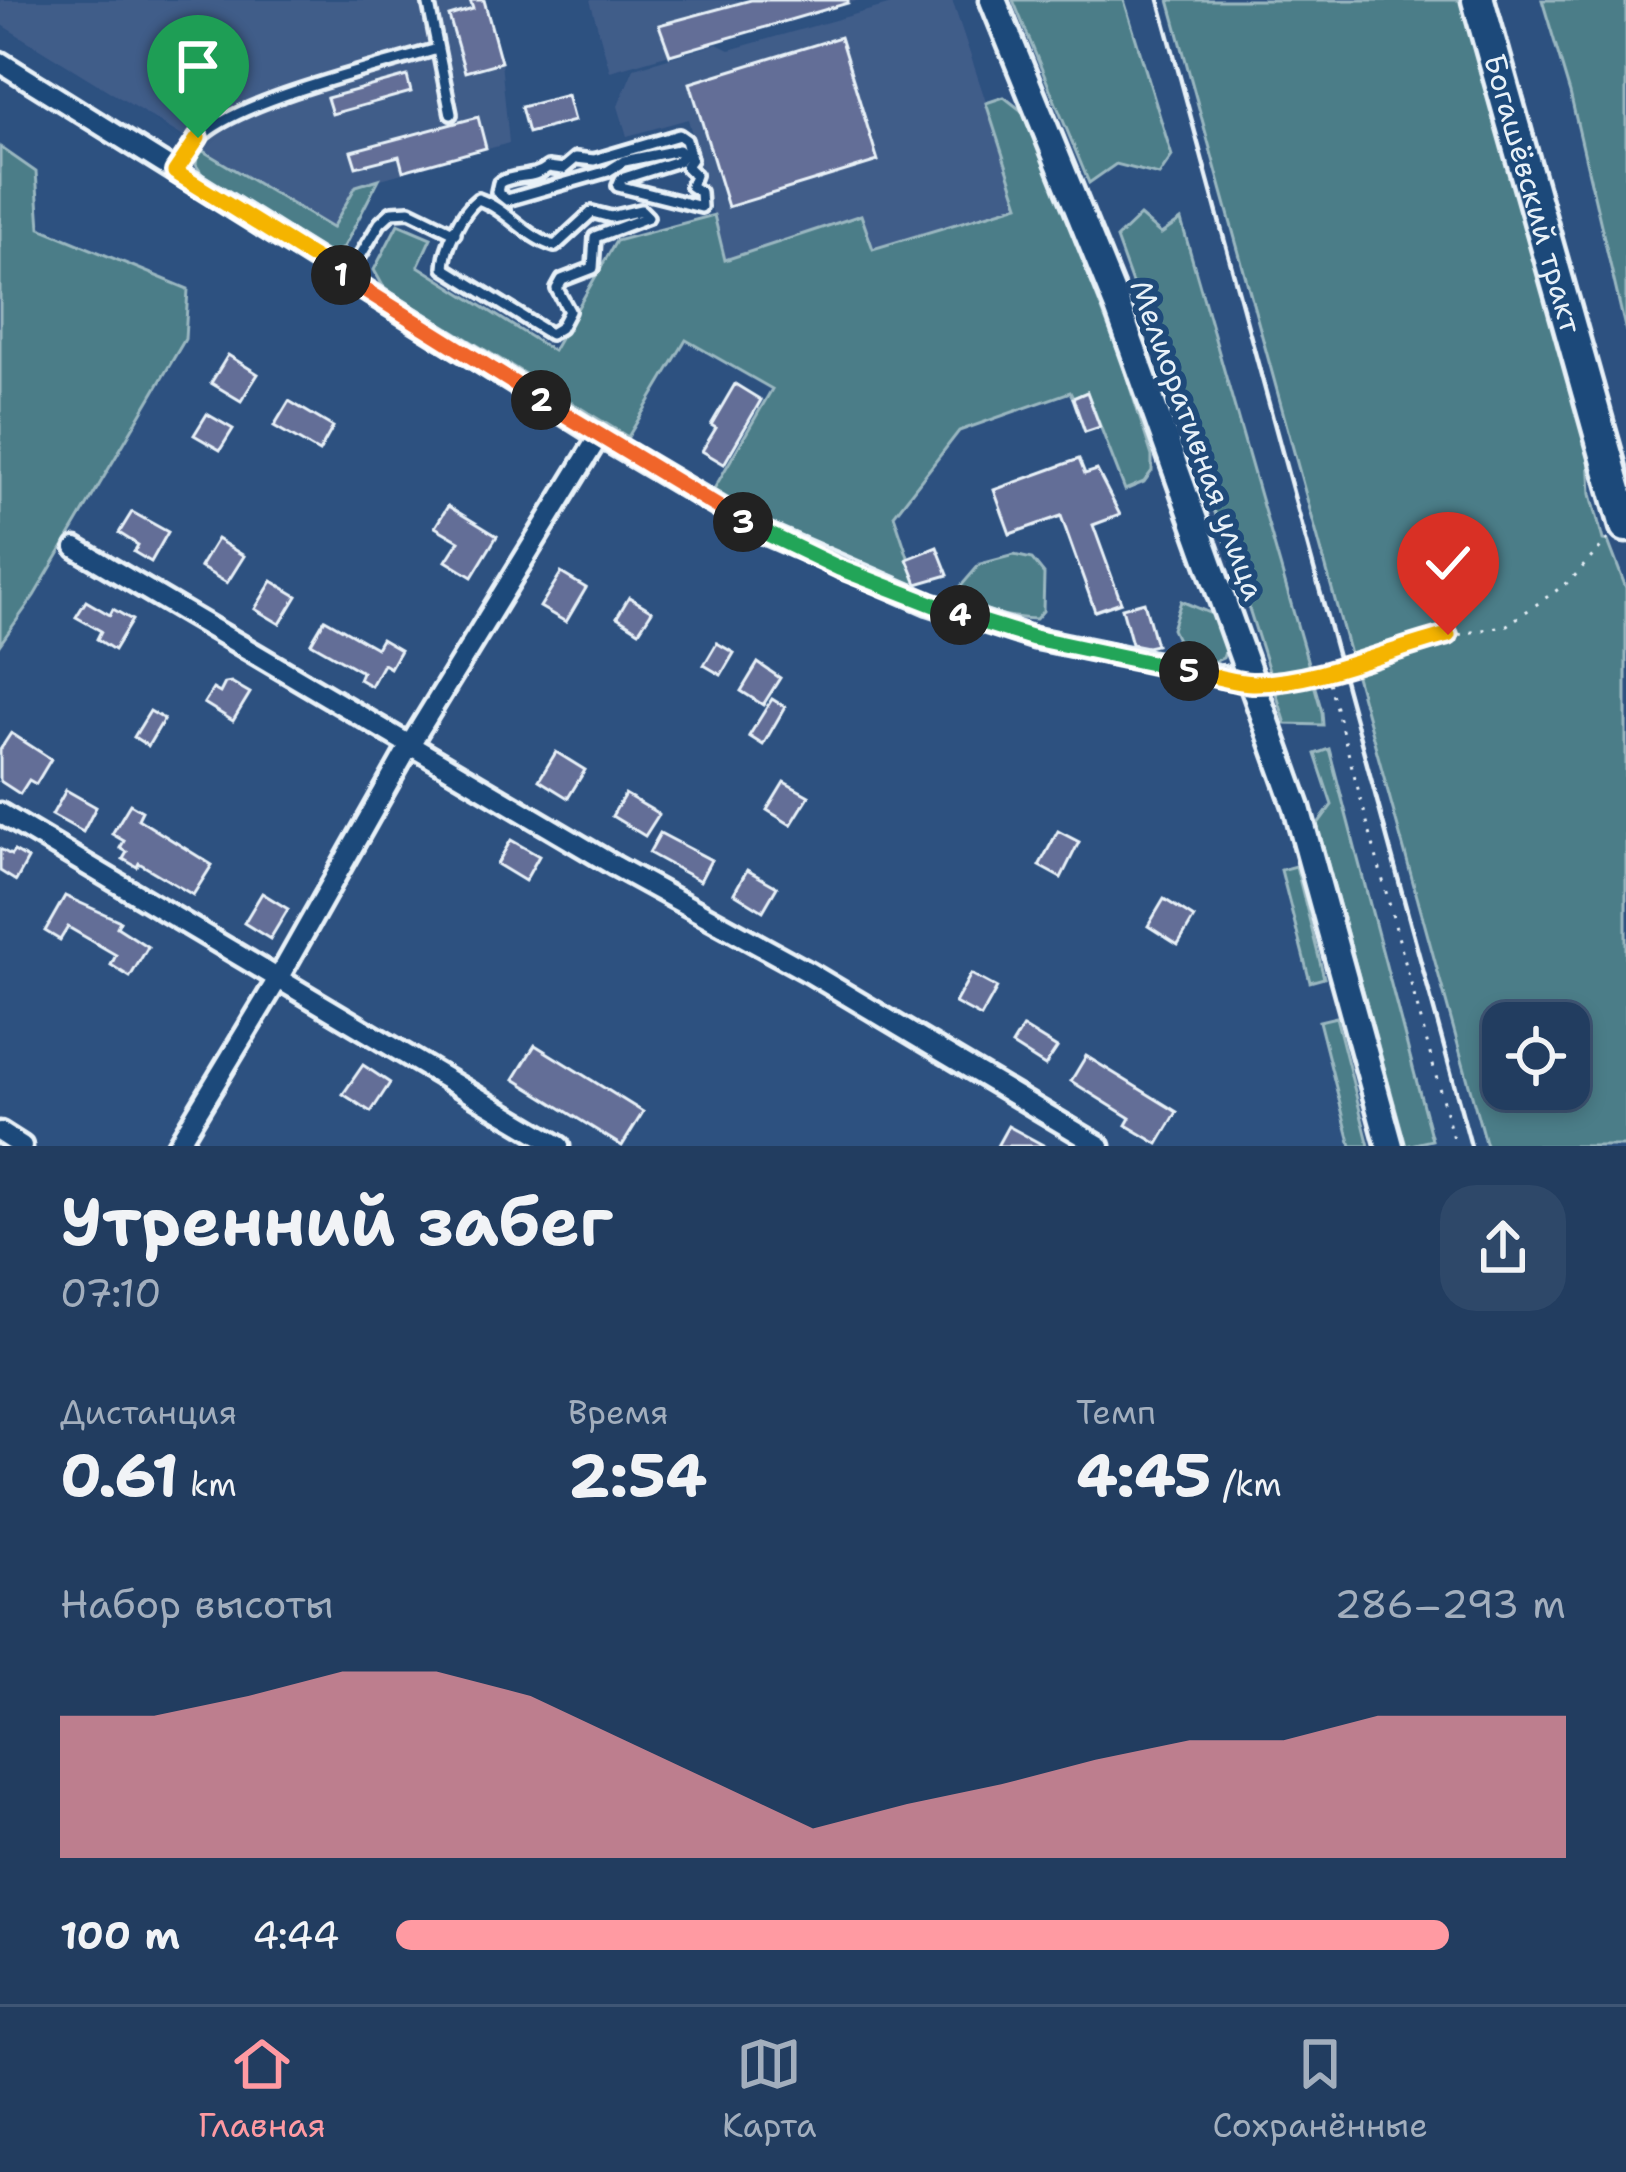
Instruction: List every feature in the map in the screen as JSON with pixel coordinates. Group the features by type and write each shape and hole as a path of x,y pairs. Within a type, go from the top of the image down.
{"main road":[{"name":"Богашёвский тракт","path":"1478,0 1618,476 1621,524"}],"street":[{"name":"Мелиоративная улица","path":"993,0 1118,308 1196,535 1254,683 1326,907 1390,1146"},
{"path":"0,62 758,530 928,604 1070,647 1254,683"},
{"path":"177,1146 411,743 599,436"},
{"path":"76,548 1100,1146"},
{"path":"0,813 559,1146"},
{"path":"0,1132 22,1146"}],"lane":[{"path":"428,0 451,114"},
{"path":"175,172 198,138 215,125 270,101 437,49"},
{"path":"679,135 685,137 690,154 686,166 695,175 691,186 702,199 700,207 692,207 618,186 621,179 682,159 680,150 624,161 608,171 507,200 497,187 505,179 535,177 548,167 563,170 576,158 594,160 679,135"},
{"path":"478,200 555,247 592,212 611,217 641,210 647,217 595,237 593,268 562,280 557,289 569,311 560,328 550,334 448,272 443,262 455,233 469,206 478,200"},
{"path":"346,278 392,212 410,211 455,233"}],"path":[{"path":"1254,683 1326,671 1408,645 1507,625 1570,581 1621,524"},
{"path":"1326,671 1454,1146"}],"shaded area":[{"path":"0,0 484,0 501,62 509,143 356,186 333,229 0,24"},
{"path":"590,0 860,0 610,71"},
{"path":"906,0 952,0 1020,204 872,249 861,216 725,260 688,119 627,136 618,106 634,68 717,44 729,50"}],"green space":[{"path":"1013,0 1124,0 1172,156 1159,175 1116,164 1089,183"},
{"path":"1169,0 1462,0 1589,454 1591,494 1603,540 1608,541 1626,588 1626,1146 1486,1146"},
{"path":"1542,0 1626,0 1626,332 1570,93"},
{"path":"1004,97 1022,111 1052,181 1121,359 1152,456 1152,471 1144,482 1125,490 1087,392 1073,398 1070,392 959,431 894,515 918,587 900,585 711,494 772,389 686,340 628,437 392,293 374,270 398,224 431,238 418,266 553,351 616,241 714,215 725,260 861,215 873,249 1019,205 986,103"},
{"path":"0,147 36,172 40,228 188,289 185,339 34,596 0,644"},
{"path":"198,148 332,228 356,186 379,179 344,247 332,255 204,177 196,165"},
{"path":"1140,216 1161,234 1181,220 1323,725 1286,724 1243,590 1116,239"},
{"path":"1014,555 1032,559 1044,574 1043,611 1036,619 982,608 961,586 980,564"},
{"path":"1181,601 1219,617 1229,640 1223,658 1198,661 1180,645 1172,629"},
{"path":"1329,749 1432,1140 1406,1146 1317,825 1332,805 1315,754"},
{"path":"1296,866 1324,978 1310,982 1281,870"},
{"path":"1336,1017 1369,1146 1351,1146 1319,1021"}],"building":[{"path":"470,0 484,0 501,62 465,72 449,16 473,9"},
{"path":"751,0 848,3 670,55 659,25"},
{"path":"840,37 878,161 728,207 690,83"},
{"path":"407,76 411,92 332,114 327,98"},
{"path":"567,95 574,121 528,133 521,107"},
{"path":"478,117 486,148 403,171 399,156 356,167 351,151"},
{"path":"228,355 258,374 241,401 211,383"},
{"path":"735,384 761,400 724,464 702,451"},
{"path":"1087,392 1100,427 1085,432 1073,398"},
{"path":"289,401 333,427 319,452 274,426"},
{"path":"207,414 233,429 220,450 194,435"},
{"path":"1079,459 1085,474 1097,470 1120,515 1093,525 1121,602 1095,611 1061,516 1010,534 994,490"},
{"path":"448,506 497,536 472,577 446,561 459,541 435,527"},
{"path":"132,512 168,532 151,562 134,552 138,545 119,533"},
{"path":"217,539 244,556 227,583 200,567"},
{"path":"937,547 948,575 917,584 907,559"},
{"path":"561,573 586,588 566,622 540,607"},
{"path":"272,581 297,596 280,624 255,609"},
{"path":"629,597 652,611 639,631 617,617"},
{"path":"86,601 110,615 113,609 132,620 114,650 97,639 101,631 76,617"},
{"path":"1144,602 1156,645 1147,647 1132,644 1122,608"},
{"path":"325,619 376,648 381,639 400,650 390,668 383,664 371,686 359,679 362,672 311,643"},
{"path":"717,643 734,653 721,675 704,665"},
{"path":"758,663 780,678 763,705 741,691"},
{"path":"231,682 250,693 233,721 204,703 213,689 220,693"},
{"path":"772,699 785,707 763,745 749,736"},
{"path":"150,711 164,719 148,746 134,737"},
{"path":"11,733 51,759 36,784 29,780 20,794 0,781 0,750"},
{"path":"556,752 585,770 568,798 539,780"},
{"path":"784,782 809,796 791,825 767,810"},
{"path":"66,790 96,807 83,832 52,815"},
{"path":"625,794 659,814 645,836 612,816"},
{"path":"130,804 142,811 138,819 212,865 193,895 139,863 137,867 123,859 127,852 120,848 124,841 112,834"},
{"path":"1058,831 1079,842 1061,878 1039,866"},
{"path":"660,833 711,860 700,881 649,853"},
{"path":"511,840 539,856 525,881 497,864"},
{"path":"0,849 28,859 16,881 0,871"},
{"path":"747,870 777,887 763,911 734,893"},
{"path":"262,893 288,909 270,939 244,923"},
{"path":"65,896 120,921 117,927 148,947 130,977 111,965 116,955 68,927 60,940 45,931"},
{"path":"1164,899 1194,918 1178,945 1148,926"},
{"path":"971,974 997,988 981,1017 955,1003"},
{"path":"1023,1027 1057,1048 1045,1066 1012,1045"},
{"path":"535,1045 643,1112 622,1146 514,1079"},
{"path":"1086,1056 1177,1112 1158,1144 1126,1125 1130,1118 1071,1081"},
{"path":"363,1065 390,1083 371,1112 343,1094"},
{"path":"1008,1126 1045,1146 997,1146"}],"railway":[{"path":"1159,0 1471,1146"}],"route":[{"path":"198,138 175,172 720,509 839,568 928,604 1070,647 1254,683 1340,669 1448,635"}]}
